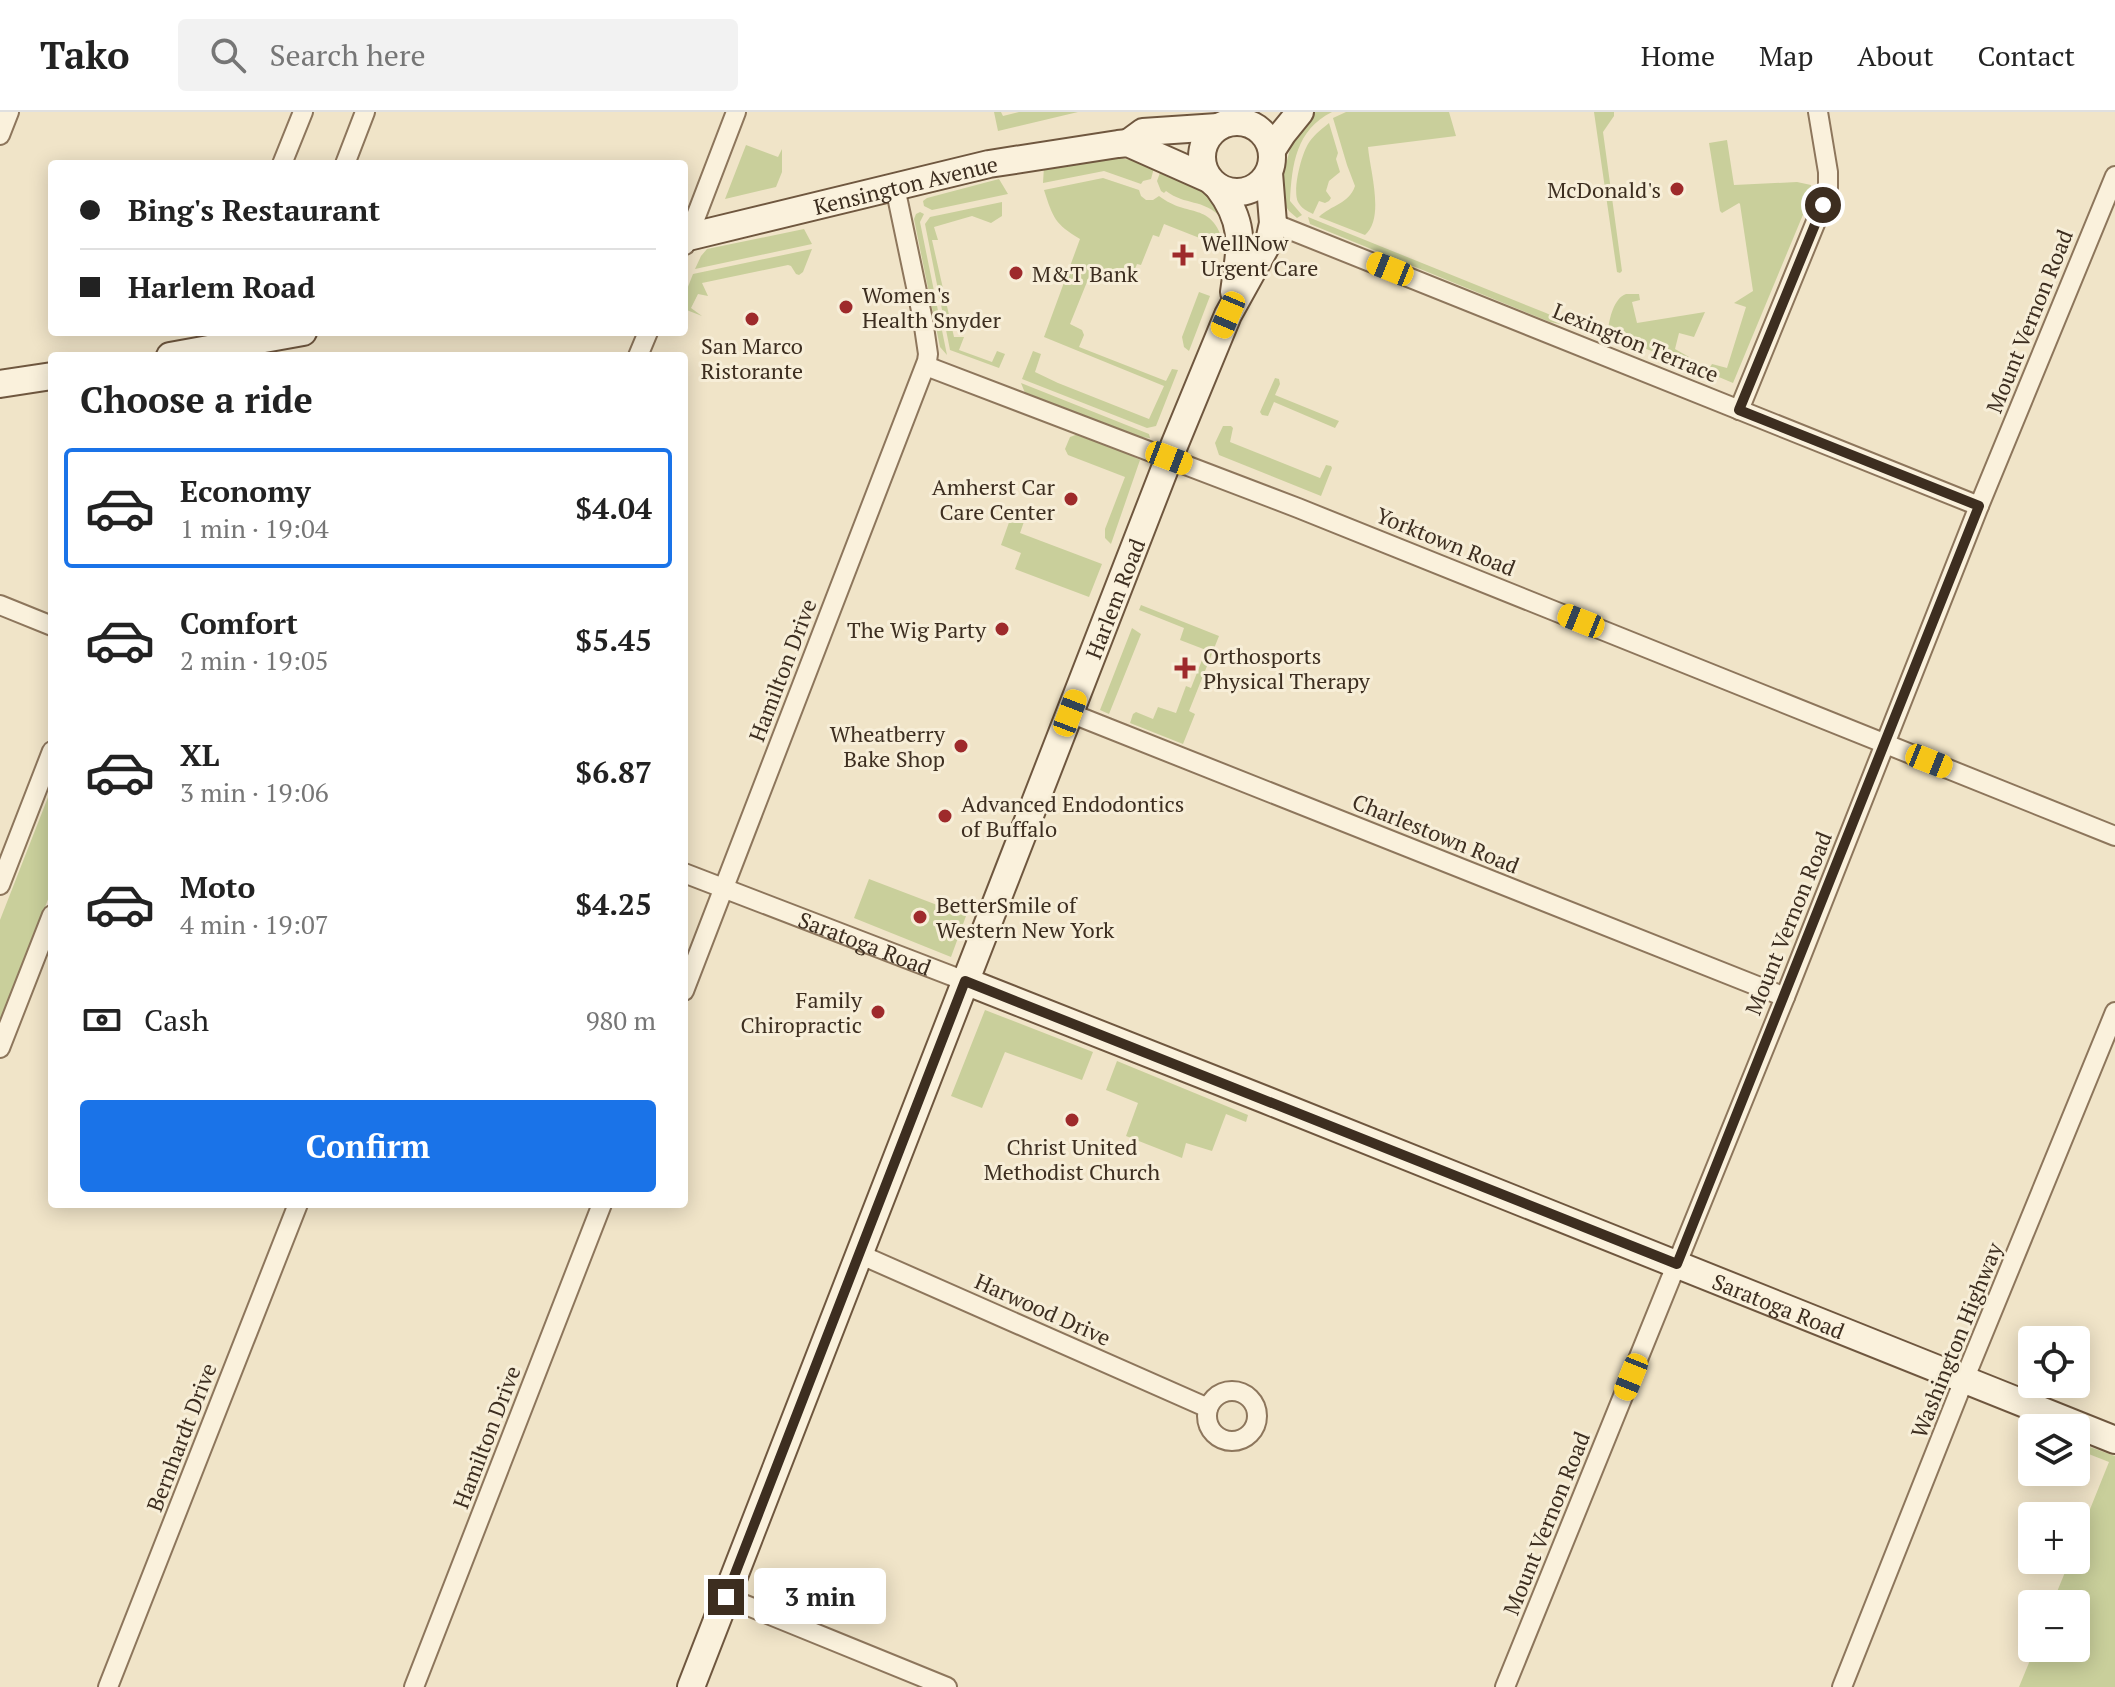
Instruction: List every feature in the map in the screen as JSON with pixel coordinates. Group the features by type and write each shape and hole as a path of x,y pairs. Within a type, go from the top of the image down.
{"street":[{"path":"0,135 9,112"},
{"path":"284,160 303,112"},
{"path":"347,160 365,112"},
{"path":"688,236 736,112"},
{"path":"1128,143 1229,192 1241,192 1253,189 1262,182 1283,133 1300,112"},
{"path":"1739,410 1828,192 1828,172 1818,112"},
{"path":"1214,183 1203,168 1203,145 1209,135 1228,120 1251,124 1261,130 1268,139 1271,161"},
{"name":"Kensington Avenue","path":"688,240 989,164 1128,143 1143,132 1228,120"},
{"name":"Harlem Road","path":"691,1687 1169,458 1228,315 1264,251 1273,223 1271,161"},
{"name":"Mount Vernon Road","path":"1505,1687 1785,997 1979,506 2115,176"},
{"name":"Harlem Road","path":"1214,183 1236,218 1241,244 1228,315"},
{"path":"895,187 925,332 926,366"},
{"name":"Lexington Terrace","path":"1273,223 1979,506"},
{"path":"186,352 210,346 284,339"},
{"name":"Yorktown Road","path":"926,366 1169,458 2115,836"},
{"name":"Hamilton Drive","path":"688,981 926,366"},
{"path":"0,384 48,377"},
{"path":"0,605 48,624"},
{"name":"Charlestown Road","path":"1070,713 1785,997"},
{"path":"0,885 48,761"},
{"name":"Saratoga Road","path":"688,875 965,981 2115,1440"},
{"path":"0,1048 48,925"},
{"name":"Washington Highway","path":"1842,1687 2115,1012"},
{"name":"Bernhardt Drive","path":"108,1687 296,1208"},
{"name":"Hamilton Drive","path":"414,1687 600,1208"},
{"name":"Harwood Drive","path":"859,1254 1208,1408"},
{"path":"726,1597 947,1687"}],"green space":[{"path":"994,112 1001,112 1003,116 1019,112 1078,112 998,131"},
{"path":"1313,112 1332,112 1311,128 1298,149 1290,201 1302,215 1297,218 1280,198 1281,183 1293,138"},
{"path":"1346,112 1449,112 1456,136 1368,147 1375,206 1371,227 1365,235 1319,217 1344,201 1355,186 1333,118"},
{"path":"1594,112 1614,112 1603,132 1620,273 1617,272"},
{"path":"1329,123 1340,172 1329,181 1326,191 1331,198 1325,203 1319,201 1313,214 1298,202 1297,180 1307,146"},
{"path":"1727,140 1734,185 1797,182 1811,185 1812,193 1733,383 1707,372 1712,364 1727,368 1746,307 1734,303 1753,291 1740,204 1722,213 1720,211 1709,143"},
{"path":"746,145 778,157 782,149 782,172 776,187 725,199"},
{"path":"1111,157 1152,163 1151,179 1141,184 1104,171 1043,183 1044,166"},
{"path":"1161,170 1198,186 1222,218 1208,207 1161,191 1157,181"},
{"path":"1103,178 1139,190 1146,200 1159,196 1206,216 1219,230 1225,248 1164,224 1159,237 1153,235 1141,265 1137,264 1131,278 1126,281 1093,267 1070,324 1082,330 1084,335 1079,347 1166,381 1172,369 1178,370 1156,426 1147,428 1022,379 1033,351 1041,354 1035,372 1149,419 1164,386 1044,337 1080,239 1056,219 1044,190"},
{"path":"999,179 1008,194 932,210 924,206 923,201 927,198"},
{"path":"1002,202 1002,216 991,223 972,216 934,227 938,240 932,240 954,337 964,337 959,350 992,362 997,351 1005,354 999,368 950,350 925,224 930,217"},
{"path":"920,212 924,214 920,222 947,355 940,347 914,219"},
{"path":"1308,217 1563,321 1560,324 1550,322 1310,224"},
{"path":"804,229 812,244 695,269 707,249"},
{"path":"812,249 799,275 788,265 702,283 708,296 698,294 691,308 702,316 688,311 688,287 693,274"},
{"path":"1199,292 1210,296 1189,351 1184,347 1182,337"},
{"path":"1626,294 1639,294 1640,300 1632,302 1637,323 1705,312 1694,337 1679,333 1675,349 1689,357 1684,364 1608,331 1615,304"},
{"path":"1275,378 1279,379 1280,384 1275,395 1339,421 1335,428 1274,402 1268,416 1262,415 1260,412"},
{"path":"1021,383 1149,434 1150,438 1138,437 1025,393"},
{"path":"1223,426 1233,428 1230,442 1320,478 1326,465 1331,466 1321,496 1219,455 1215,443"},
{"path":"1078,434 1140,460 1111,544 1105,538 1105,529 1125,477 1068,455 1065,449 1070,437"},
{"path":"1013,511 1026,516 1020,533 1102,564 1089,597 1015,569 1021,553 1001,545"},
{"path":"1141,605 1219,636 1189,711 1195,714 1183,744 1130,723 1136,712 1153,719 1158,707 1176,713 1186,686 1191,688 1206,650 1180,640 1184,628 1139,610"},
{"path":"1132,628 1141,634 1109,714 1100,710"},
{"path":"48,797 48,899 0,1024 0,920"},
{"path":"869,879 966,916 951,957 854,918"},
{"path":"985,1010 1093,1052 1082,1080 1005,1052 982,1108 951,1096"},
{"path":"1117,1061 1248,1115 1246,1122 1226,1114 1212,1151 1186,1143 1182,1158 1126,1136 1138,1103 1106,1090"},
{"path":"2090,1447 2115,1456 2115,1687 2019,1687 2029,1662 2090,1662 2090,1590 2058,1590 2064,1574 2090,1574 2090,1509 2109,1462 2090,1455"}],"place":[{"name":"McDonald's","path":"1677,189"},
{"name":"WellNow Urgent Care","path":"1183,255"},
{"name":"M&T Bank","path":"1016,273"},
{"name":"Women's Health Snyder","path":"846,307"},
{"name":"San Marco Ristorante","path":"752,319"},
{"name":"Amherst Car Care Center","path":"1071,499"},
{"name":"The Wig Party","path":"1002,629"},
{"name":"Orthosports Physical Therapy","path":"1185,668"},
{"name":"Wheatberry Bake Shop","path":"961,746"},
{"name":"Advanced Endodontics of Buffalo","path":"945,816"},
{"name":"BetterSmile of Western New York","path":"920,917"},
{"name":"Family Chiropractic","path":"878,1012"},
{"name":"Christ United Methodist Church","path":"1072,1120"}],"route":[{"path":"726,1597 965,981 1677,1264 1979,506 1739,410 1823,205"}]}
